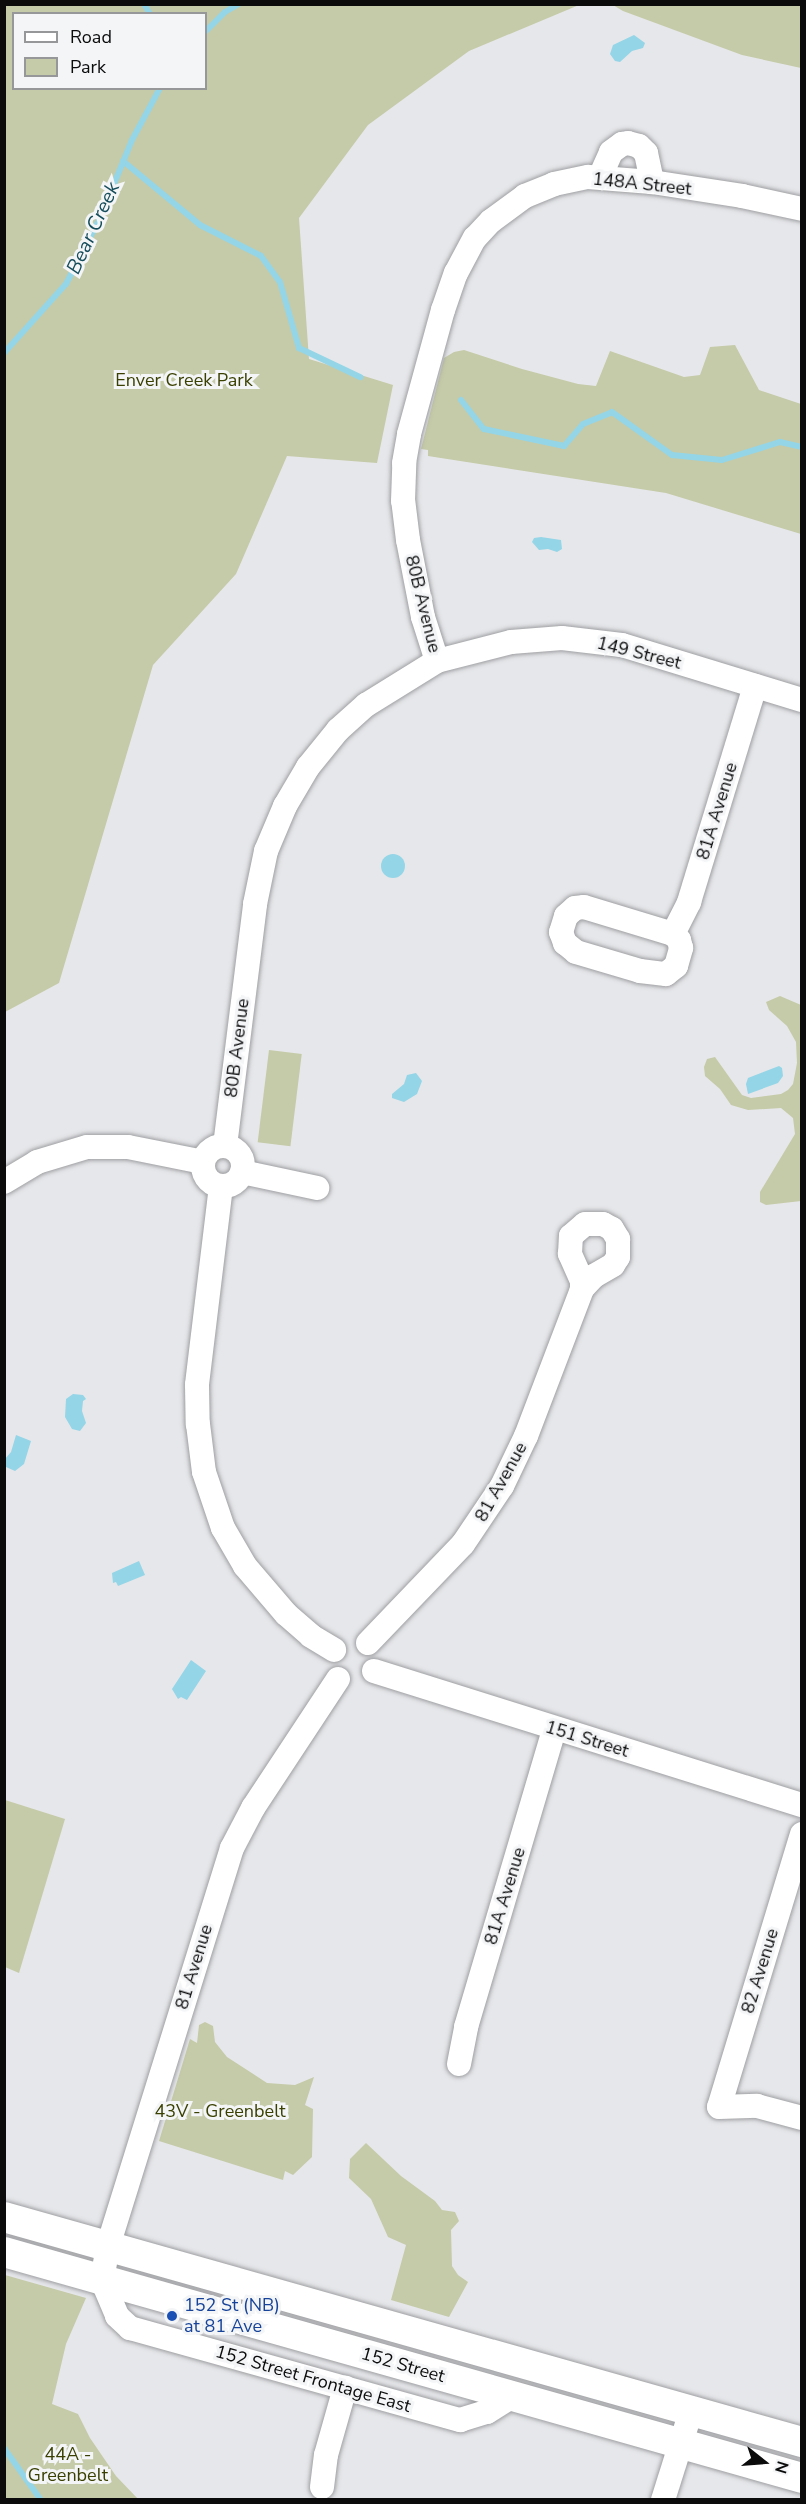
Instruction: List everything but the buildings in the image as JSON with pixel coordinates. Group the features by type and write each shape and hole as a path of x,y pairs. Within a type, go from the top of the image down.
{"main road":[{"name":"152 Street","path":"4,2217 801,2442"},
{"name":"152 Street","path":"4,2252 801,2478"}],"street":[{"path":"600,177 611,152 622,144 628,143 639,146 646,153 652,182"},
{"name":"148A Street","path":"491,221 539,189 576,179 600,177 652,182 757,198 801,209"},
{"name":"80B Avenue","path":"225,1146 257,887 274,828 302,776 338,730 377,697 437,661 423,617 405,521 405,453 452,282 468,248 491,221"},
{"name":"149 Street","path":"437,661 511,642 574,639 622,645 801,700"},
{"name":"81A Avenue","path":"673,933 689,902 755,686"},
{"path":"225,1146 240,1154 242,1172 232,1184 221,1186 206,1178 203,1162 213,1148 225,1146"},
{"path":"4,1182 38,1162 87,1147 128,1147 203,1162"},
{"path":"242,1172 317,1188"},
{"path":"221,1186 197,1377 198,1424 204,1472 223,1527 245,1566 286,1614 305,1631 334,1650"},
{"name":"81 Avenue","path":"368,1643 463,1544 502,1486 526,1436 582,1288"},
{"path":"350,1639 368,1643 378,1658 374,1671 357,1681 338,1678 331,1665 334,1650 350,1639"},
{"name":"151 Street","path":"374,1671 801,1805"},
{"name":"81 Avenue","path":"102,2280 108,2246 232,1848 253,1808 338,1678"},
{"name":"81A Avenue","path":"459,2064 466,2027 554,1729"},
{"name":"82 Avenue","path":"801,1834 719,2107 757,2106 801,2118"},
{"name":"152 Street Frontage East","path":"102,2280 117,2316 130,2328 460,2420 487,2412 513,2396"},
{"path":"322,2487 326,2455 345,2388"},
{"path":"663,2499 691,2411"}],"green space":[{"name":"Enver Creek Park","path":"5,4 579,5 469,51 368,125 299,218 309,359 393,385 377,463 287,456 236,574 153,665 59,983 5,1012"},
{"path":"613,5 801,5 801,68 742,55 623,11"},
{"path":"735,345 759,390 801,404 801,534 666,493 428,456 428,450 421,449 444,358 454,352 464,350 522,369 578,384 596,386 610,351 684,377 700,375 710,347"},
{"path":"780,996 801,1005 801,1201 766,1205 760,1202 760,1192 795,1134 793,1118 781,1108 748,1110 731,1105 720,1089 705,1076 704,1067 707,1059 715,1057 742,1095 751,1098 781,1094 788,1090 793,1084 797,1063 796,1042 787,1026 769,1010 766,1002"},
{"path":"269,1050 302,1054 290,1146 258,1142"},
{"path":"5,1800 65,1819 19,1973 5,1967"},
{"name":"43V - Greenbelt","path":"205,2022 213,2026 215,2042 227,2057 267,2083 295,2085 314,2077 305,2105 313,2109 312,2157 293,2175 285,2171 283,2180 159,2141 190,2039 197,2043 199,2025"},
{"path":"366,2143 401,2176 435,2201 442,2210 455,2212 459,2221 451,2230 452,2266 458,2275 468,2282 449,2317 391,2300 406,2245 388,2237 371,2199 349,2178 350,2159"},
{"name":"44A - Greenbelt","path":"5,2275 86,2298 66,2344 52,2404 78,2414 90,2438 116,2476 138,2499 5,2499"}],"water":[{"path":"634,35 645,43 643,48 632,51 620,62 615,61 610,54 613,45"},
{"path":"534,538 561,540 562,549 557,552 548,549 539,550 532,542"},
{"path":"393,854 402,857 405,866 402,875 393,878 384,875 381,866 384,857"},
{"path":"779,1066 782,1068 783,1076 778,1083 748,1094 746,1084 748,1078"},
{"path":"416,1073 422,1081 417,1094 404,1102 392,1098 392,1094 404,1084 407,1075"},
{"path":"73,1394 83,1395 86,1399 83,1401 82,1411 86,1423 80,1431 72,1429 65,1417 66,1399"},
{"path":"16,1435 31,1441 24,1464 15,1471 6,1467 5,1459 11,1452"},
{"path":"139,1561 145,1575 118,1586 116,1582 113,1583 112,1573"},
{"path":"191,1660 206,1671 187,1700 181,1697 178,1699 172,1689"}],"waterway":[{"name":"Bear Creek","path":"144,4 149,12"},
{"path":"207,30 225,12 239,4"},
{"name":"Bear Creek","path":"4,353 66,284 100,218 132,140 159,90"},
{"path":"123,161 200,225 261,256 280,282 299,348 360,377"},
{"path":"461,400 484,429 564,446 583,424 612,412 672,455 722,460 780,442 802,447"},
{"path":"4,2448 41,2500"}],"place":[{"name":"152 St (NB) at 81 Ave","path":"172,2316"}]}
